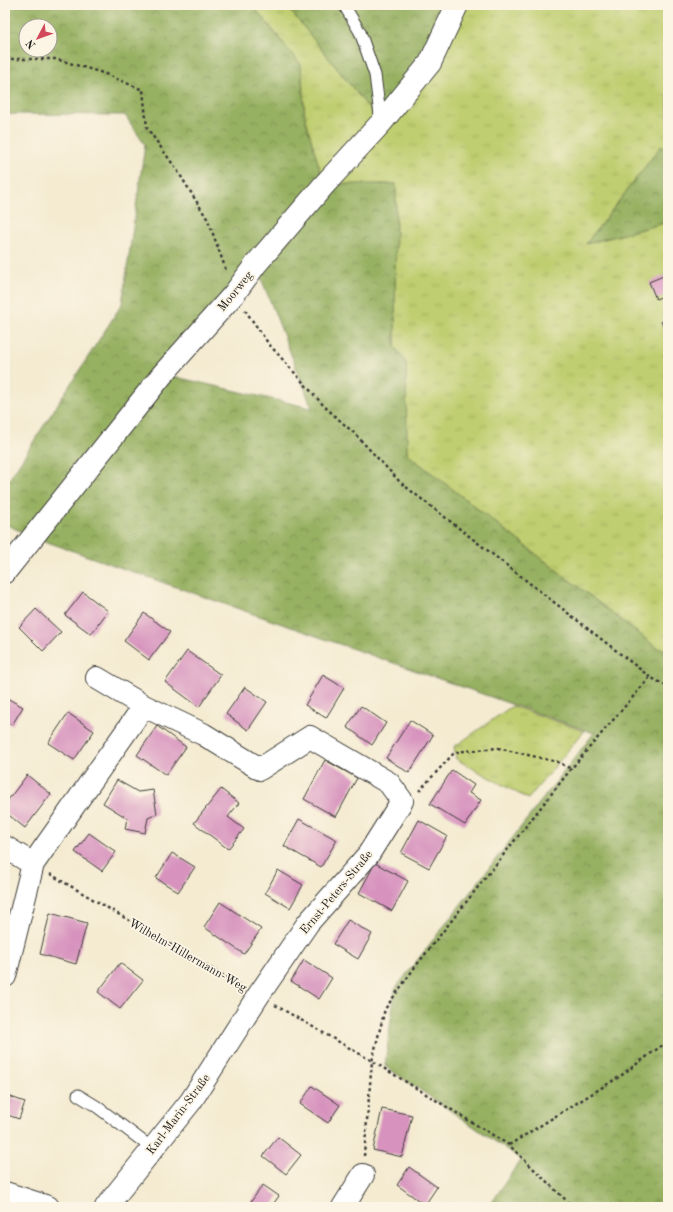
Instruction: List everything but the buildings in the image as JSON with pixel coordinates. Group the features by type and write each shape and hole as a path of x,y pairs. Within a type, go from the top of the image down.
{"street":[{"name":"Moorweg","path":"5,572 162,375 234,294 256,264 324,185 381,123 430,63 457,5"},
{"path":"97,678 144,706 203,734 260,769 310,737 389,783 402,801"},
{"path":"5,976 32,864 144,706"},
{"name":"Ernst-Peters-Straße","path":"258,996 308,923 368,855 402,801"},
{"path":"5,847 32,864"},
{"name":"Karl-Marin-Straße","path":"106,1207 191,1101 258,996"},
{"path":"343,1207 363,1175"},
{"path":"5,1193 48,1207"}],"lane":[{"path":"344,5 360,32 375,75 381,123"},
{"path":"78,1095 96,1106 153,1149"}],"path":[{"path":"5,60 56,60 103,73 143,90 147,128 178,170 208,220 234,294 268,343 324,407 354,433 401,483 650,677 668,687"},
{"path":"363,1175 372,1061 385,1009 414,967 571,769 650,677"},
{"path":"402,801 416,794 455,752 498,748 558,762 571,769"},
{"name":"Wilhelm-Hillermann-Weg","path":"32,864 372,1061 509,1145 573,1207"},
{"path":"509,1145 619,1077 668,1041"}],"green space":[{"path":"5,5 256,5 254,7 301,65 305,118 324,184 396,184 395,347 406,363 407,454 657,648 668,650 668,1207 489,1207 521,1159 385,1066 395,989 594,733 33,537 5,524 5,486 122,304 145,145 125,115 5,114","holes":["256,265 312,408 162,374"]},
{"path":"256,5 286,5 381,123 457,5 668,5 668,148 661,146 586,244 668,222 668,650 657,648 407,454 406,363 395,347 396,184 324,185 305,118 301,65 254,7"},
{"path":"286,5 457,5 381,123"},
{"path":"661,146 668,148 668,222 586,244"},
{"path":"512,706 584,731 528,799 456,759 454,747"}]}
